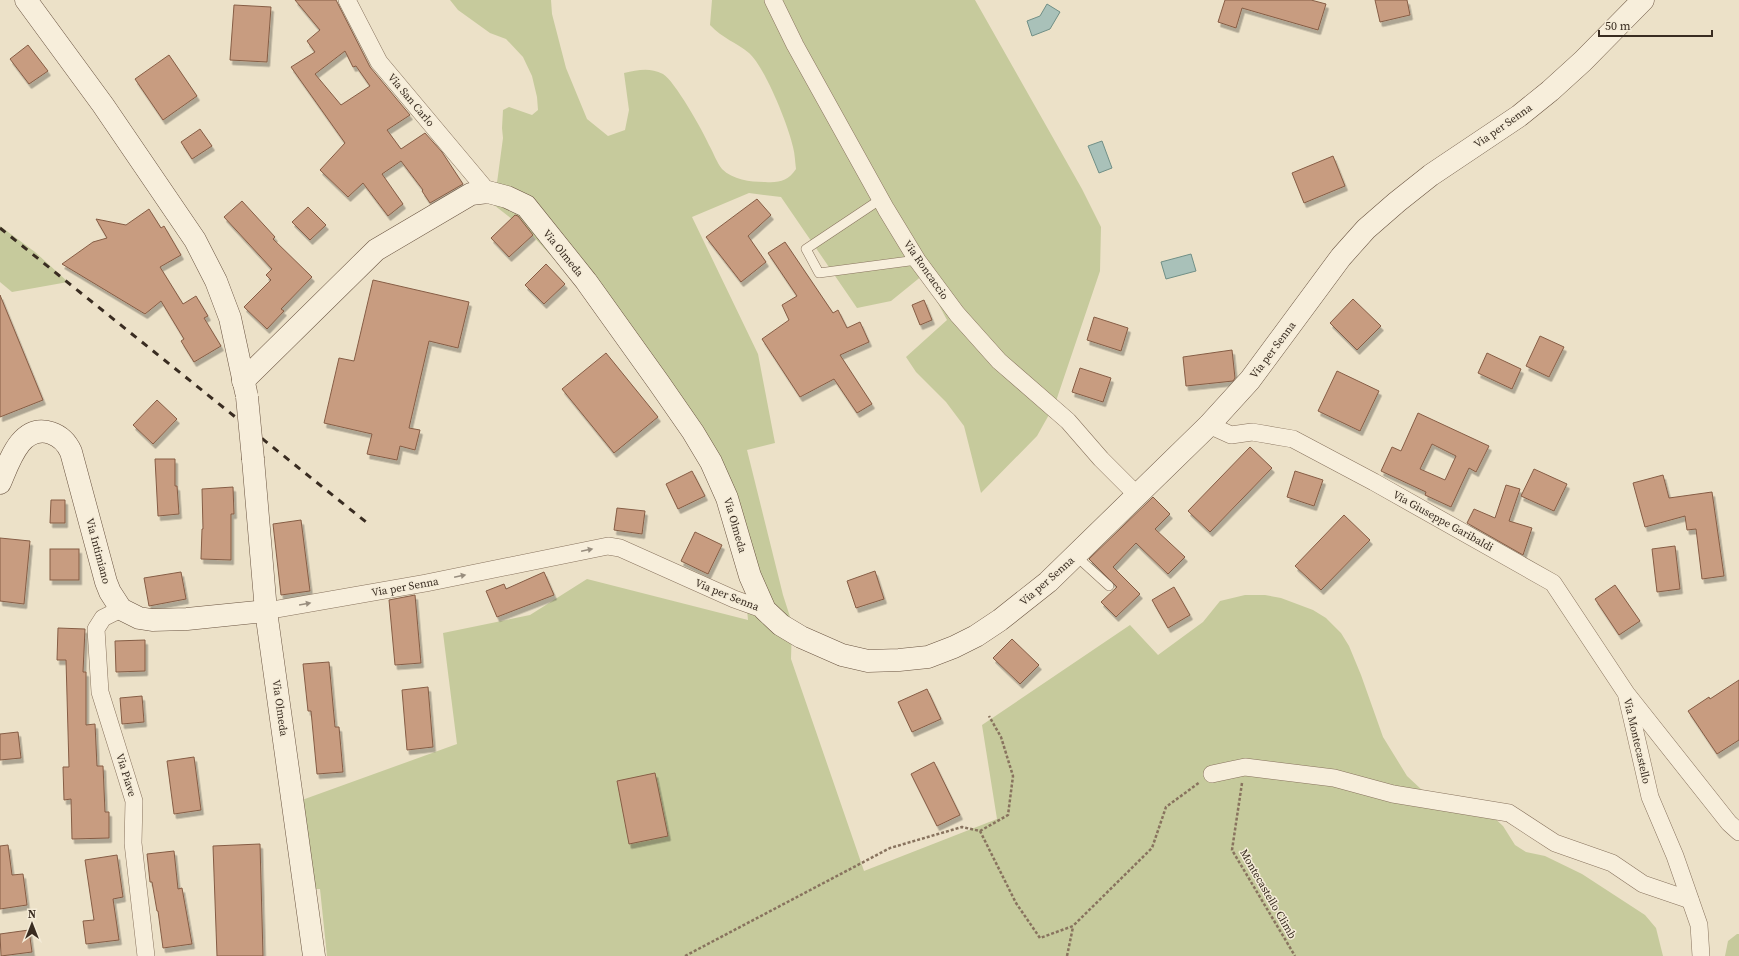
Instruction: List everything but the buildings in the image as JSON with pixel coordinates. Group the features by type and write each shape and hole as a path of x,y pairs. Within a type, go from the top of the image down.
{"street":[{"name":"Via Olmeda","path":"26,0 103,105 195,240 216,280 230,318 245,389 253,459 266,611 314,956"},
{"name":"Via San Carlo","path":"346,0 379,62 488,192"},
{"name":"Via Roncaccio","path":"773,0 795,45 881,199 917,260 957,314 999,361 1068,421 1101,459 1138,496"},
{"name":"Via per Senna","path":"266,611 426,583 608,546 620,548 734,599 765,610 781,625 800,637 842,655 868,661 899,660 928,657 959,644 1000,620 1048,582 1138,496 1209,425 1250,380 1341,257 1366,229 1431,175 1519,116 1550,92 1643,0"},
{"name":"Via Olmeda","path":"245,389 376,250 471,194 488,192 507,197 526,206 586,281 694,432 711,462 727,498 750,576 765,610"},
{"name":"Via Giuseppe Garibaldi","path":"1209,425 1231,434 1252,432 1293,439 1374,482 1553,583 1626,693"},
{"name":"Via Intimiano","path":"1,479 18,444 35,433 47,432 57,436 68,446 73,458 106,582 110,592 121,608 139,618 152,620 187,619 266,611"},
{"name":"Via Piave","path":"121,608 103,618 96,629 100,692 134,801 133,843 146,956"},
{"name":"Via Montecastello","path":"1626,693 1729,823 1739,832"},
{"name":"Via Montecastello","path":"1626,693 1650,797 1675,856 1699,925 1701,956"},
{"path":"1212,774 1245,767 1334,778 1393,794 1509,813 1555,843 1612,863 1643,884 1690,900"}],"lane":[{"path":"881,199 806,250 819,273 917,260"},
{"path":"1076,556 1110,586"}],"path":[{"path":"685,956 890,848 962,827 980,831 1008,815 1013,776 1001,738 989,716"},
{"name":"Montecastello Climb","path":"1245,767 1232,850 1295,956"},
{"path":"980,831 1016,903 1040,938 1073,926 1152,848 1166,807 1212,774"},
{"path":"1068,956 1073,926"}],"green space":[{"path":"450,0 551,0 552,14 566,68 587,119 608,136 625,130 629,110 624,73 653,70 668,78 681,95 701,129 717,161 726,173 742,180 770,182 786,179 796,169 791,138 776,98 755,60 749,53 720,34 710,25 712,0 975,0 1082,189 1101,227 1100,271 1055,404 1037,436 981,493 964,426 946,402 916,372 906,357 947,320 923,275 891,301 857,308 781,197 749,193 692,217 758,354 775,443 747,450 783,595 792,623 791,659 864,871 997,819 982,725 1130,625 1158,655 1203,622 1220,601 1245,595 1265,595 1281,598 1313,610 1326,618 1341,633 1349,646 1361,675 1383,737 1407,776 1423,791 1491,815 1503,826 1515,845 1526,852 1545,856 1582,874 1645,915 1656,928 1663,956 327,956 320,889 314,889 302,800 457,744 443,633 530,615 587,579 748,620 744,577 717,497 695,456 661,402 581,288 530,233 494,205 503,138 503,110 509,107 532,115 538,110 537,97 532,76 523,57 506,39 490,33 458,10"},
{"path":"0,226 35,252 68,282 12,292 0,282"},
{"path":"1739,934 1739,956 1725,956 1728,941"}],"water":[{"path":"1047,4 1060,12 1050,29 1032,36 1027,21 1040,16"},
{"path":"1102,141 1112,168 1099,173 1088,146"},
{"path":"1191,254 1196,271 1166,279 1161,262"}],"railway":[{"path":"0,228 371,526"}]}
